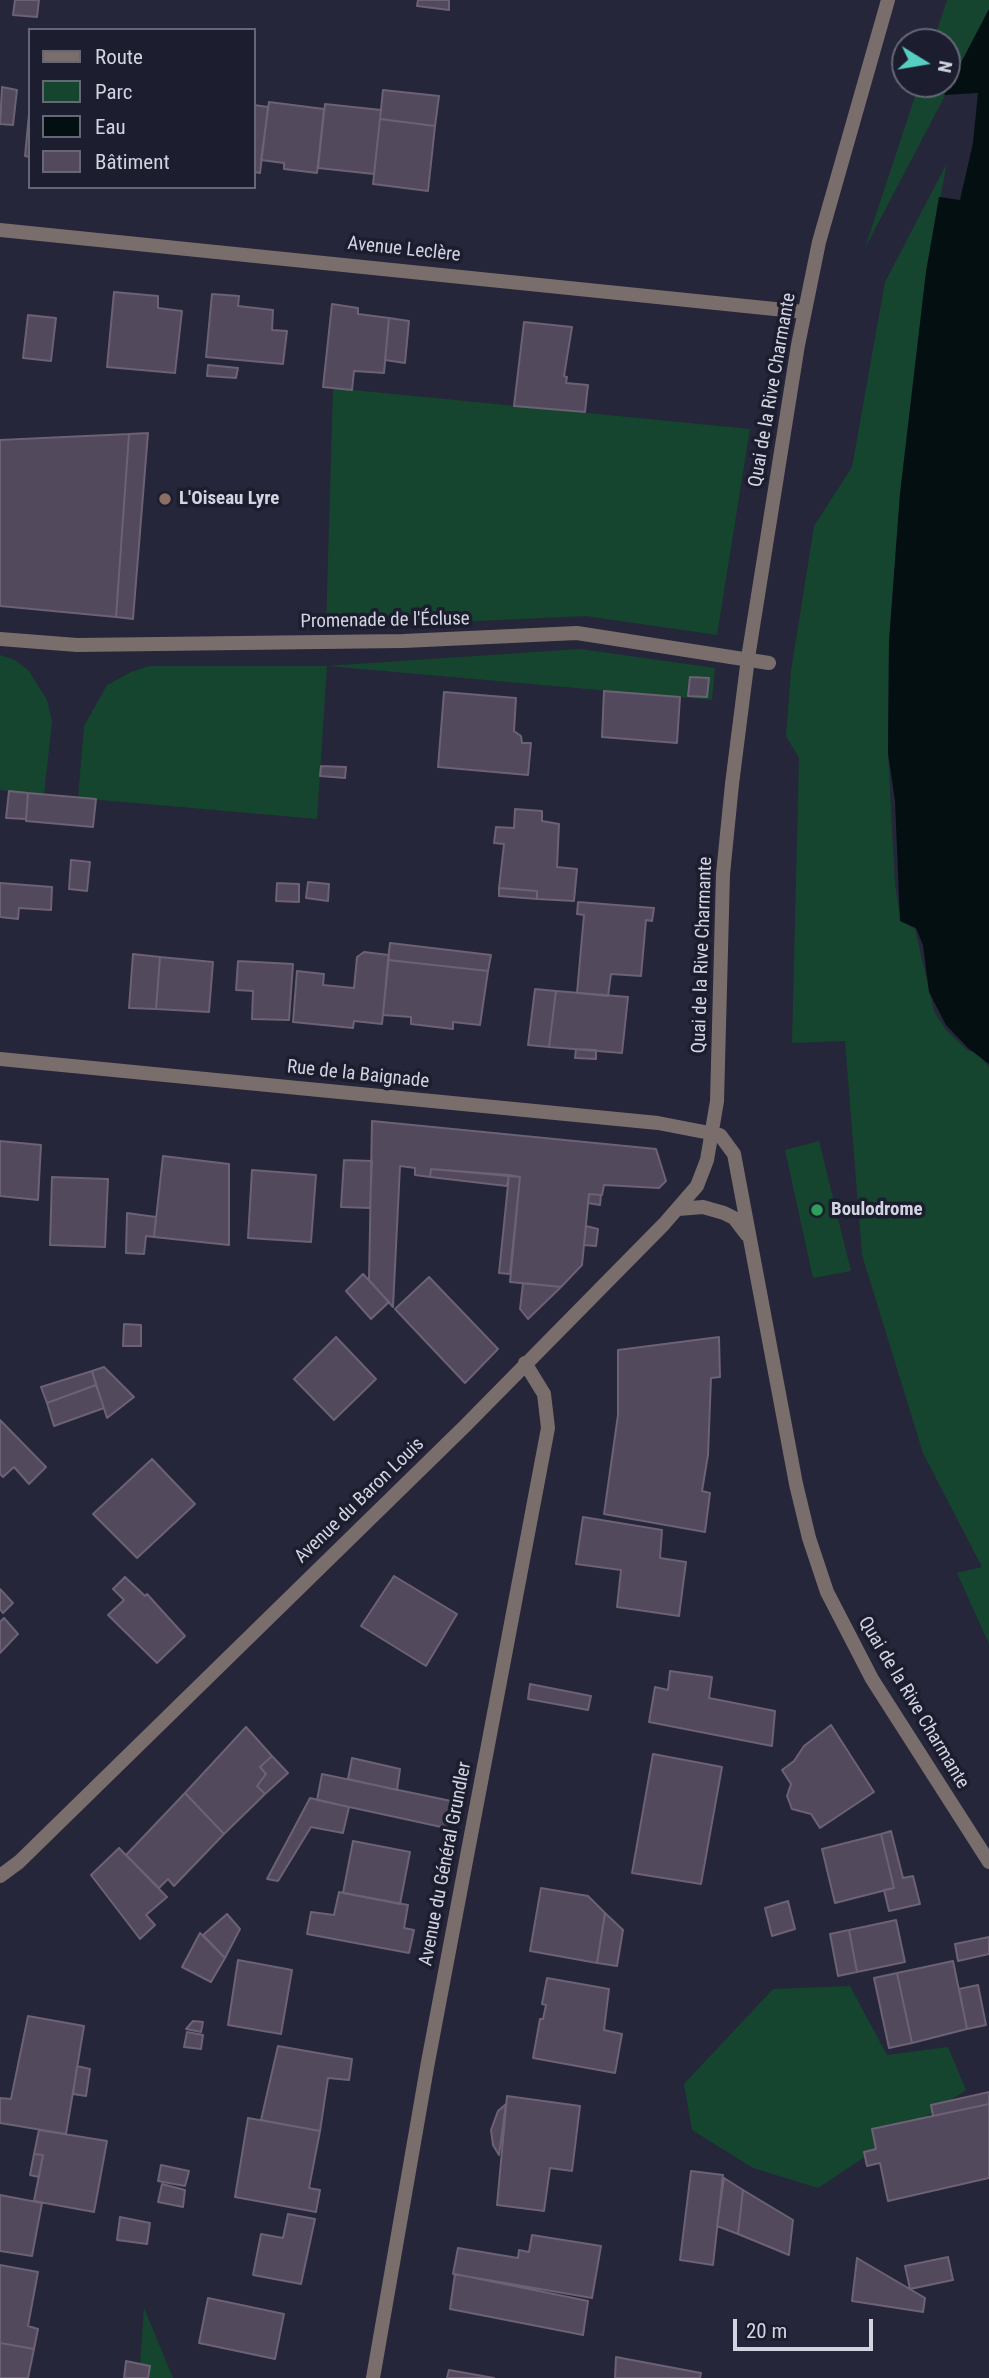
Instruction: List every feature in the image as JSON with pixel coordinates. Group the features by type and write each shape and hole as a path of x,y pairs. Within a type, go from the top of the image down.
{"street":[{"name":"Quai de la Rive Charmante","path":"888,0 819,242 804,312 748,658 723,874 717,1101 711,1131 720,1135 734,1154 796,1484 809,1538 827,1592 872,1678 989,1861"},
{"name":"Avenue Leclère","path":"0,230 804,312"},
{"name":"Promenade de l'Écluse","path":"0,639 77,645 403,641 577,633 769,663"},
{"name":"Rue de la Baignade","path":"0,1059 711,1131"},
{"name":"Avenue du Baron Louis","path":"0,1876 49,1833 455,1436 678,1209 701,1176 711,1131"},
{"path":"678,1209 703,1207 724,1213 734,1218 749,1237"},
{"name":"Avenue du Général Grundler","path":"373,2378 433,2035 548,1429 544,1394 524,1363"}],"green space":[{"path":"947,0 989,0 989,12 961,65 961,28 938,28"},
{"path":"914,98 944,98 865,248"},
{"path":"947,163 926,272 900,494 889,641 888,753 895,885 901,921 915,929 934,1011 946,1030 967,1050 977,1053 989,1067 989,1644 957,1573 982,1567 923,1453 862,1255 845,1041 792,1043 799,758 786,736 791,671 814,526 852,467 885,282"},
{"path":"333,388 750,429 717,635 586,616 326,628"},
{"path":"580,649 715,668 712,700 327,666 317,819 78,798 84,726 107,685 149,666 326,666"},
{"path":"0,655 15,660 29,671 47,700 52,721 44,795 0,790"},
{"name":"Boulodrome","path":"819,1141 851,1271 813,1278 785,1150"},
{"path":"850,1986 887,2055 948,2047 966,2090 818,2188 753,2168 692,2130 684,2084 773,1989"},
{"path":"144,2308 173,2378 139,2378"}],"water":[{"path":"989,9 989,1064 968,1048 946,1025 929,992 923,945 916,928 900,921 895,801 888,753 889,641 900,494 926,272 939,197 960,200 973,143 978,93 961,94 961,63"}],"building":[{"path":"15,0 39,0 37,17 13,15"},
{"path":"418,0 449,0 449,10 417,6"},
{"path":"2,87 17,90 13,125 0,124"},
{"path":"383,90 439,96 435,126 380,119"},
{"path":"269,102 324,109 317,173 284,169 284,163 261,160"},
{"path":"325,104 381,110 374,174 318,168"},
{"path":"256,105 268,107 260,173 256,172"},
{"path":"380,119 435,126 428,191 373,184"},
{"path":"28,124 28,157 25,156"},
{"path":"114,292 158,296 158,308 182,311 175,373 107,367"},
{"path":"212,294 239,296 238,306 273,310 272,330 287,331 283,364 206,357"},
{"path":"332,304 358,308 358,314 389,318 384,373 354,371 352,390 323,387"},
{"path":"28,315 56,318 51,361 23,358"},
{"path":"389,318 409,321 405,363 385,360"},
{"path":"524,322 572,327 564,376 567,377 566,383 588,385 585,412 514,406"},
{"path":"208,365 238,368 236,378 207,376"},
{"path":"148,433 133,619 116,617 129,434"},
{"path":"129,434 116,617 0,606 0,440"},
{"path":"690,677 709,678 707,697 688,696"},
{"path":"604,691 680,697 677,743 602,737"},
{"path":"444,692 516,698 514,731 521,736 522,743 531,743 528,775 438,767"},
{"path":"321,766 346,767 345,778 320,776"},
{"path":"9,791 28,793 26,819 6,818"},
{"path":"28,793 96,799 93,827 26,821"},
{"path":"515,809 542,811 542,821 559,824 557,867 577,869 574,901 537,899 537,891 499,888 504,844 494,843 496,827 514,828"},
{"path":"71,860 90,862 87,891 69,889"},
{"path":"308,882 329,884 328,901 306,898"},
{"path":"0,883 52,887 51,910 19,908 18,919 0,917"},
{"path":"277,883 299,884 299,902 276,901"},
{"path":"499,888 537,891 537,899 499,896"},
{"path":"578,902 654,908 652,921 646,920 641,976 611,974 608,996 577,993 584,915 577,914"},
{"path":"390,943 491,955 488,971 388,960"},
{"path":"364,952 389,955 382,1024 354,1021 353,1028 293,1022 297,971 324,974 323,985 354,988 357,957"},
{"path":"133,954 160,957 156,1009 129,1008"},
{"path":"160,957 213,962 209,1012 156,1009"},
{"path":"388,960 488,971 480,1025 453,1022 453,1029 411,1024 411,1017 383,1015"},
{"path":"238,961 293,964 289,1020 252,1019 253,991 236,990"},
{"path":"535,989 556,991 549,1047 528,1045"},
{"path":"556,991 628,997 622,1053 549,1047"},
{"path":"576,1049 596,1050 596,1059 575,1058"},
{"path":"372,1121 656,1149 666,1181 659,1188 604,1185 602,1195 589,1194 582,1265 561,1287 510,1282 520,1177 431,1169 430,1177 415,1175 415,1168 400,1166 393,1307 369,1280"},
{"path":"0,1141 41,1145 38,1200 0,1196"},
{"path":"163,1156 229,1164 229,1245 154,1237"},
{"path":"344,1160 372,1161 370,1208 341,1207"},
{"path":"431,1169 509,1175 507,1186 430,1177"},
{"path":"252,1170 316,1175 311,1242 248,1238"},
{"path":"509,1175 520,1177 510,1274 499,1273"},
{"path":"52,1177 108,1179 105,1247 50,1245"},
{"path":"589,1194 601,1195 600,1205 588,1203"},
{"path":"127,1213 156,1217 154,1237 146,1236 144,1254 126,1253"},
{"path":"586,1226 598,1229 596,1246 584,1245"},
{"path":"363,1274 389,1302 371,1319 346,1291"},
{"path":"429,1277 498,1349 465,1383 395,1309"},
{"path":"523,1283 561,1287 528,1319 520,1309"},
{"path":"124,1324 141,1325 141,1346 123,1346"},
{"path":"336,1337 376,1379 334,1420 294,1379"},
{"path":"719,1337 720,1377 711,1378 708,1455 702,1491 710,1493 705,1532 604,1514 618,1415 618,1350"},
{"path":"104,1367 134,1397 107,1418 92,1371"},
{"path":"92,1371 96,1385 47,1403 41,1387"},
{"path":"96,1385 104,1408 54,1426 47,1403"},
{"path":"0,1420 46,1467 29,1484 14,1467 3,1477 0,1474"},
{"path":"152,1459 195,1504 137,1558 93,1514"},
{"path":"583,1517 662,1530 660,1558 686,1562 679,1616 617,1607 621,1570 576,1564"},
{"path":"394,1576 457,1614 426,1666 361,1626"},
{"path":"125,1577 145,1596 147,1594 185,1636 157,1663 108,1615 124,1600 113,1589"},
{"path":"0,1589 13,1603 3,1613 0,1609"},
{"path":"4,1618 18,1634 0,1653 0,1622"},
{"path":"670,1671 712,1677 709,1698 775,1711 772,1746 649,1722 655,1687 668,1690"},
{"path":"530,1684 591,1696 588,1710 528,1699"},
{"path":"831,1725 874,1792 820,1828 811,1814 792,1809 787,1796 791,1784 782,1770 794,1761 804,1746"},
{"path":"246,1727 272,1756 260,1767 266,1774 257,1786 265,1794 224,1834 185,1793"},
{"path":"653,1754 722,1767 701,1884 632,1873"},
{"path":"272,1756 288,1773 265,1794 257,1786 266,1774 260,1767"},
{"path":"352,1758 400,1769 397,1790 348,1779"},
{"path":"322,1774 451,1801 446,1828 317,1800"},
{"path":"185,1793 224,1834 174,1886 168,1879 159,1888 126,1855"},
{"path":"310,1798 349,1807 343,1833 311,1827 278,1881 267,1879"},
{"path":"891,1831 903,1878 913,1876 920,1904 889,1911 884,1890 894,1888 881,1834"},
{"path":"881,1834 894,1888 835,1903 822,1849"},
{"path":"353,1841 410,1852 400,1904 343,1893"},
{"path":"119,1848 167,1897 146,1915 155,1925 140,1939 91,1875"},
{"path":"541,1888 588,1896 605,1913 597,1963 530,1951"},
{"path":"339,1892 408,1905 404,1928 414,1930 409,1953 307,1934 311,1912 334,1915"},
{"path":"788,1901 795,1929 772,1936 765,1908"},
{"path":"605,1913 623,1930 617,1966 597,1963"},
{"path":"227,1914 240,1929 225,1958 203,1935"},
{"path":"896,1920 905,1962 857,1972 849,1930"},
{"path":"849,1930 857,1972 838,1976 830,1934"},
{"path":"200,1933 225,1958 211,1982 182,1967"},
{"path":"989,1937 989,1954 958,1961 955,1944"},
{"path":"238,1960 292,1970 281,2034 228,2025"},
{"path":"953,1961 967,2029 912,2043 897,1973"},
{"path":"897,1973 912,2043 889,2048 874,1978"},
{"path":"547,1978 609,1989 604,2030 622,2034 615,2073 533,2058 540,2019 543,2019 546,2005 542,2004"},
{"path":"978,1985 986,2025 967,2029 959,1989"},
{"path":"28,2016 84,2026 66,2134 0,2123 0,2098 11,2099"},
{"path":"193,2021 203,2022 201,2032 186,2029"},
{"path":"187,2032 203,2035 201,2049 184,2047"},
{"path":"278,2046 352,2059 349,2080 328,2078 320,2131 261,2120"},
{"path":"77,2066 90,2069 86,2096 73,2094"},
{"path":"989,2092 989,2104 933,2116 931,2105"},
{"path":"507,2096 580,2106 572,2171 550,2168 544,2211 497,2205"},
{"path":"506,2104 499,2155 493,2145 491,2130 498,2111"},
{"path":"989,2104 989,2178 888,2201 880,2163 867,2166 864,2152 876,2149 872,2129"},
{"path":"248,2118 320,2131 309,2188 320,2190 316,2212 235,2197"},
{"path":"39,2130 107,2141 94,2212 34,2201 43,2155 34,2154"},
{"path":"34,2154 43,2155 39,2177 30,2175"},
{"path":"161,2165 189,2171 185,2186 158,2181"},
{"path":"691,2171 723,2175 713,2265 680,2260"},
{"path":"724,2178 743,2190 738,2234 717,2226"},
{"path":"162,2184 185,2190 183,2207 158,2202"},
{"path":"743,2190 793,2220 789,2255 738,2234"},
{"path":"0,2195 42,2203 32,2256 0,2251"},
{"path":"288,2214 315,2219 301,2284 253,2275 261,2234 283,2238"},
{"path":"120,2217 150,2223 147,2244 117,2240"},
{"path":"532,2235 601,2246 592,2298 453,2274 458,2248 518,2258 519,2250 529,2252"},
{"path":"948,2257 953,2280 910,2289 905,2266"},
{"path":"857,2258 925,2298 923,2312 852,2301"},
{"path":"0,2265 38,2272 28,2326 38,2329 34,2349 0,2343"},
{"path":"455,2274 588,2301 583,2335 450,2309"},
{"path":"208,2298 284,2314 275,2359 199,2343"},
{"path":"0,2343 34,2349 28,2378 0,2378"},
{"path":"616,2357 701,2373 700,2378 615,2378"},
{"path":"126,2361 150,2366 148,2378 124,2378"},
{"path":"449,2370 494,2378 447,2378"}],"place":[{"name":"L'Oiseau Lyre","path":"165,499"},
{"name":"Boulodrome","path":"817,1210"}]}
